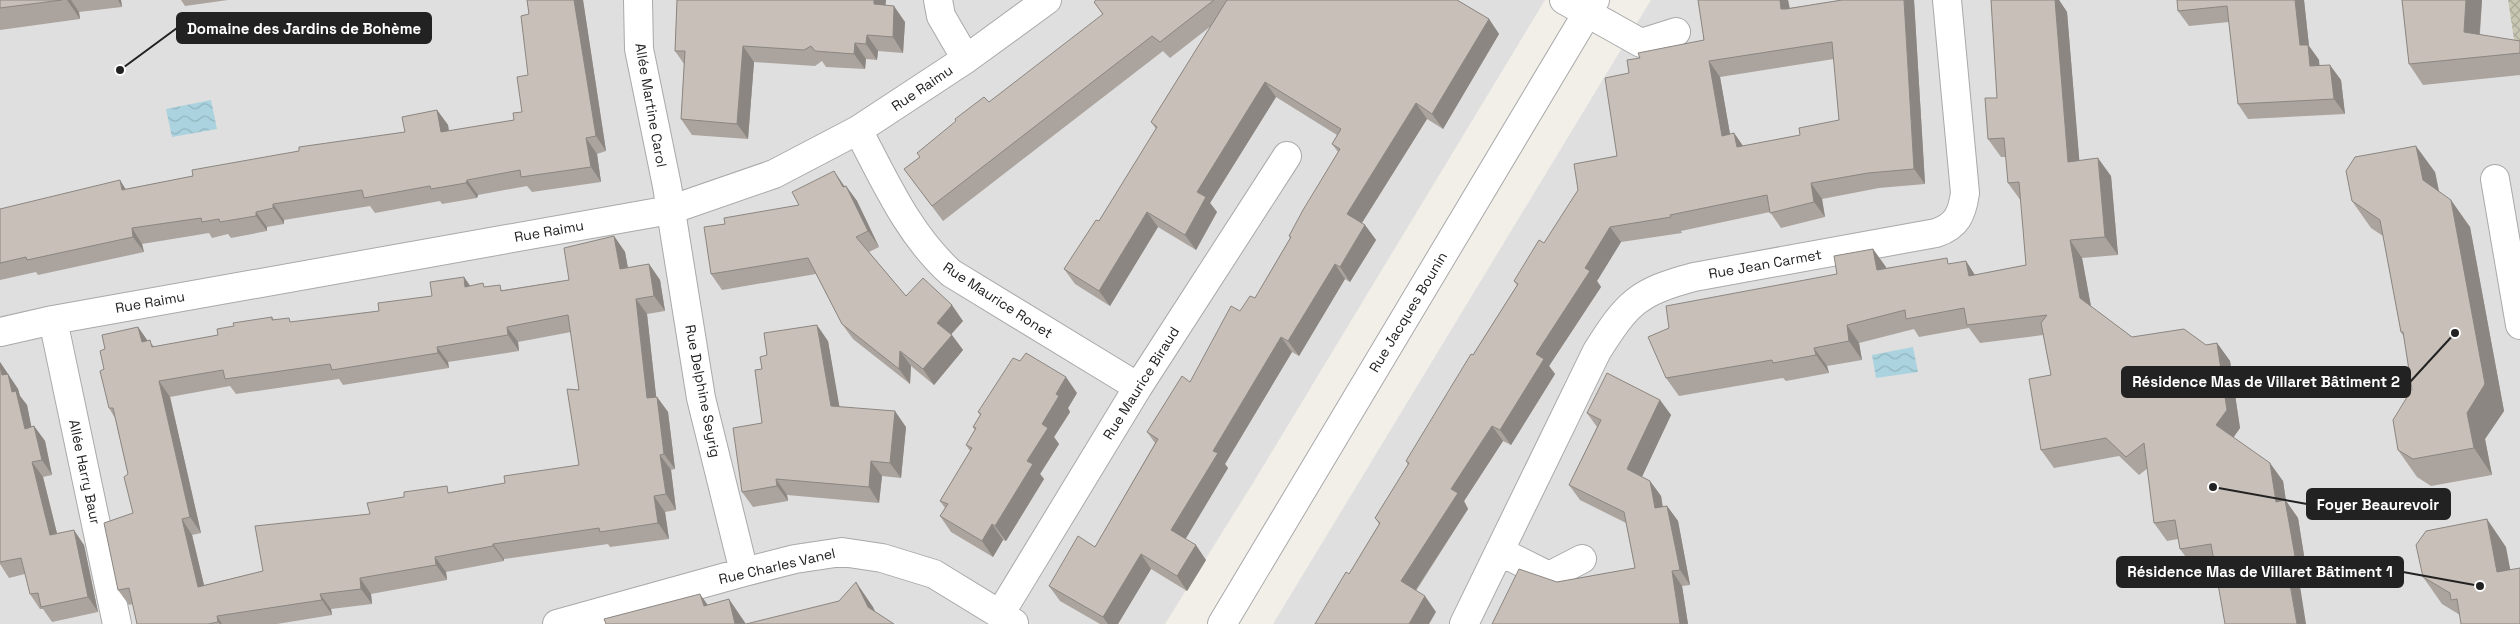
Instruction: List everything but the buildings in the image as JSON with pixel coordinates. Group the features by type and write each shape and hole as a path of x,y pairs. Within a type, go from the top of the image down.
{"street":[{"name":"Allée Martine Carol","path":"638,0 639,49 670,210"},
{"path":"938,0 941,16 966,59"},
{"name":"Rue Raimu","path":"0,332 53,320 670,210 774,174 858,130 966,59 1047,0"},
{"path":"1564,0 1591,7 1641,43 1676,32"},
{"name":"Rue Jean Carmet","path":"1464,624 1501,552 1597,351 1622,314 1636,300 1658,287 1694,277 1936,233 1949,227 1958,219 1966,193 1947,0"},
{"name":"Rue Jacques Bounin","path":"1222,624 1591,7"},
{"name":"Rue Maurice Ronet","path":"858,130 911,229 930,254 951,273 1138,387"},
{"name":"Rue Maurice Biraud","path":"1008,619 1138,387 1287,156"},
{"path":"2495,179 2520,325"},
{"name":"Rue Delphine Seyrig","path":"670,210 702,398 744,572"},
{"name":"Allée Harry Baur","path":"53,320 117,624"},
{"name":"Rue Charles Vanel","path":"556,624 594,619 744,572 795,559 842,552 882,558 934,574 1008,619"},
{"path":"1501,552 1549,576 1582,559"}],"shaded area":[{"path":"0,0 1545,0 1253,483 1165,624 0,624"},
{"path":"1651,0 2508,0 2520,79 2520,624 1273,624"},
{"path":"2508,0 2520,0 2520,79"}],"water":[{"path":"211,100 217,129 172,137 166,109"},
{"path":"1913,347 1918,372 1876,378 1872,355"}],"place":[{"name":"Domaine des Jardins de Bohème","path":"120,70"},
{"name":"Résidence Mas de Villaret Bâtiment 2","path":"2455,333"},
{"name":"Foyer Beaurevoir","path":"2213,487"},
{"name":"Résidence Mas de Villaret Bâtiment 1","path":"2480,586"}]}
